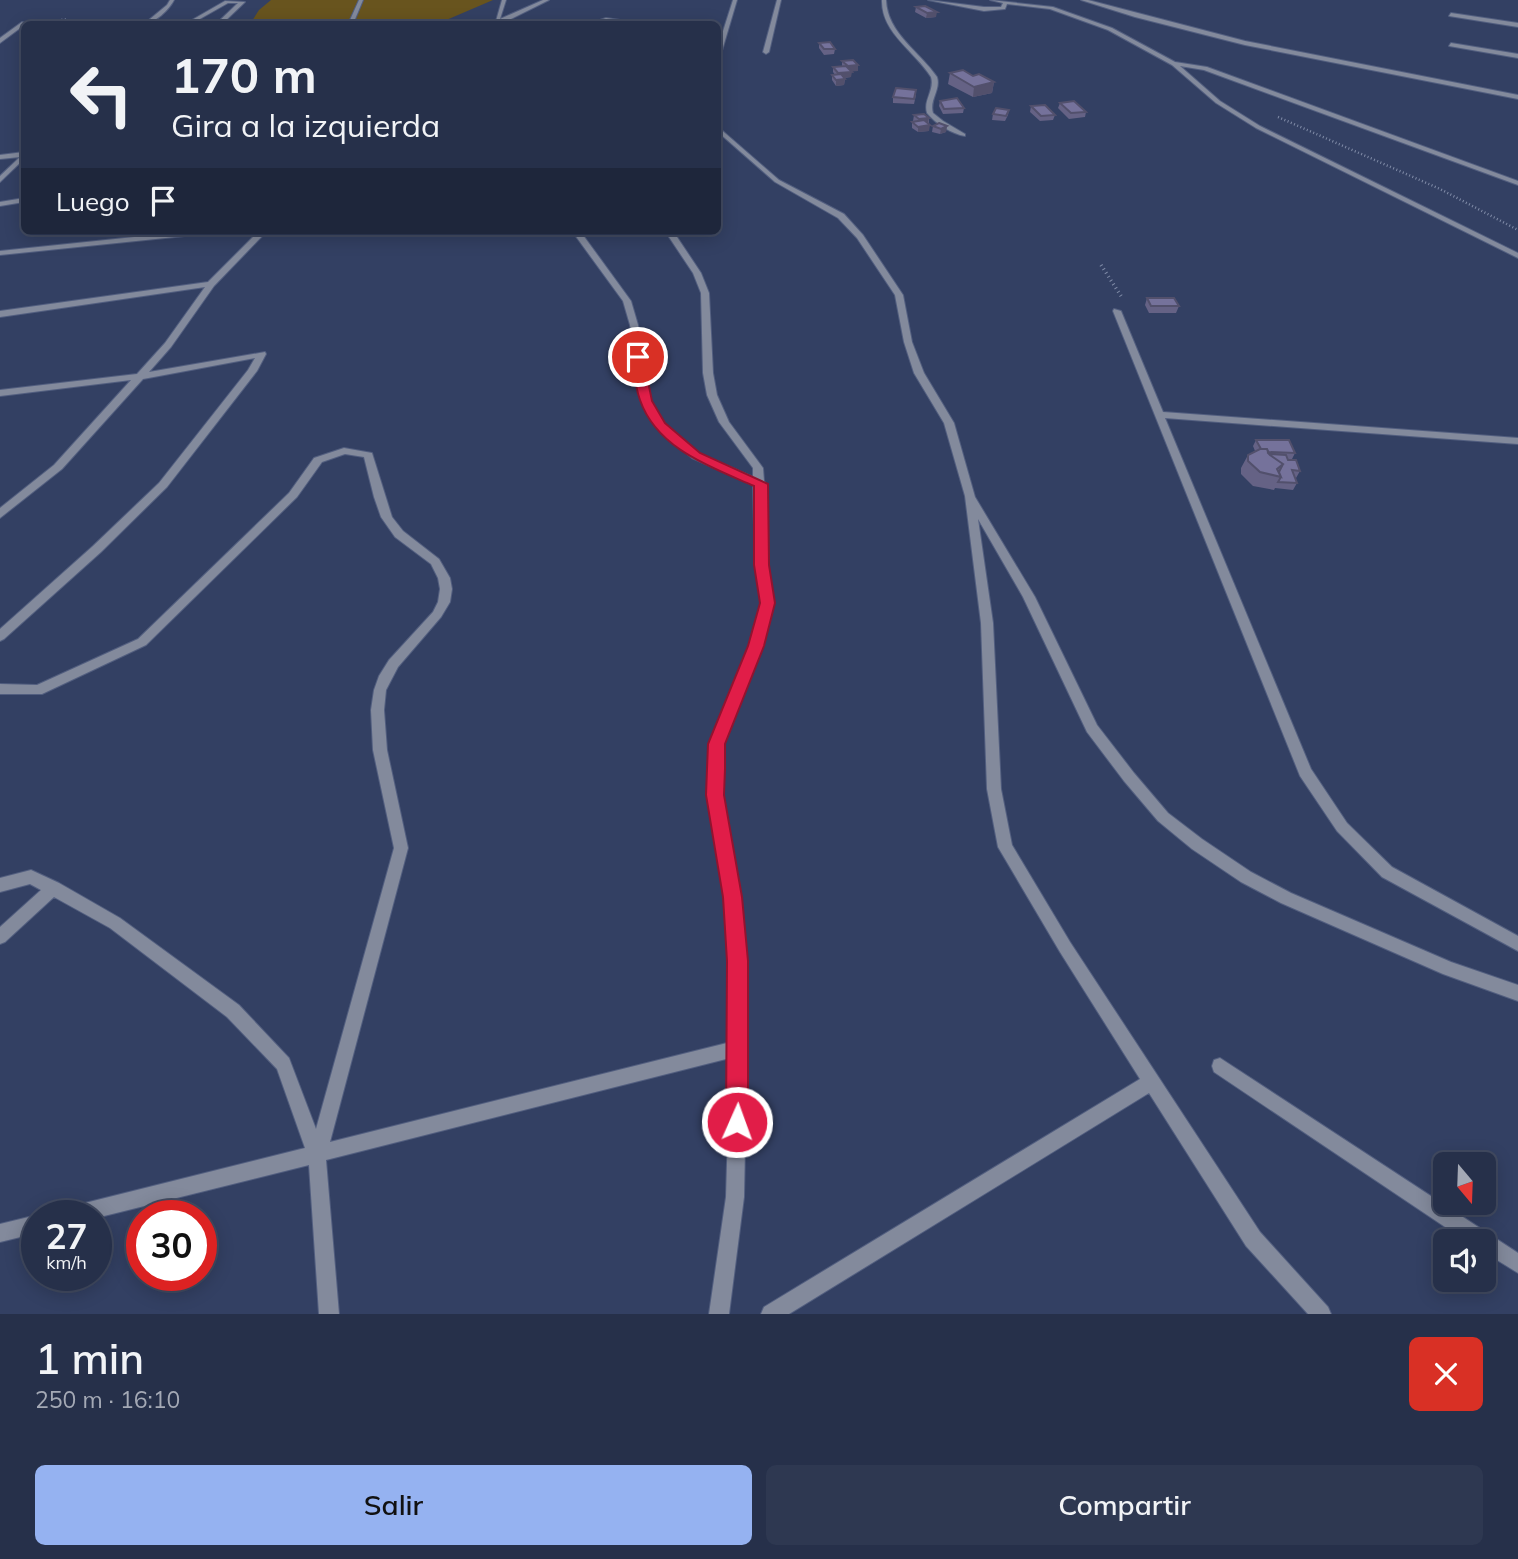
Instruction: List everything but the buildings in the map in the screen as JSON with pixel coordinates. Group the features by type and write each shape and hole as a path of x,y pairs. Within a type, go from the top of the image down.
{"street":[{"path":"150,21 169,6 172,0"},
{"path":"352,21 361,0"},
{"path":"499,21 497,15 504,0"},
{"path":"503,21 547,0"},
{"path":"721,42 735,0"},
{"path":"766,51 779,0"},
{"path":"884,0 882,7 893,29 934,77 935,91 928,105 929,111 934,118 963,135"},
{"path":"930,0 990,9 1003,8 1005,3"},
{"path":"992,0 1073,14 1110,29 1174,64 1218,102 1258,127 1518,256"},
{"path":"1083,0 1225,39 1328,62 1518,97"},
{"path":"193,21 228,1 243,2 222,21"},
{"path":"1451,15 1518,25"},
{"path":"0,41 21,25"},
{"path":"1451,44 1518,56"},
{"path":"1174,64 1205,68 1518,183"},
{"path":"721,132 777,181 841,216 860,237 899,295 915,363 949,423 970,496 987,623 994,789 1005,847 1151,1082 1254,1239 1321,1314"},
{"path":"0,157 21,155"},
{"path":"0,180 21,158"},
{"path":"0,204 21,200"},
{"path":"0,254 177,235"},
{"path":"0,514 58,467 168,345 211,284 260,235"},
{"path":"579,235 627,301 634,325 646,401 660,426 696,456 761,484"},
{"path":"672,235 697,273 705,293 708,373 712,394 724,422 758,468 761,484 761,565 768,603 756,646 717,744 715,795 736,935 739,1048 735,1197 719,1314"},
{"path":"0,314 211,284"},
{"path":"1117,311 1162,415 1305,772 1342,827 1388,872 1518,944"},
{"path":"0,393 142,376 262,354 252,371 163,485 0,636"},
{"path":"1162,415 1518,441"},
{"path":"0,689 38,690 142,642 293,495 318,460 344,450 368,455 376,488 391,523 400,536 424,550 440,569 446,590 439,612 397,658 380,688 378,726 384,775 393,803 401,848 317,1156"},
{"path":"970,496 1029,597 1093,728 1163,817 1207,850 1286,898 1449,969 1518,993"},
{"path":"0,885 31,877 116,923 233,1011 283,1064 317,1156 329,1314"},
{"path":"0,937 54,888"},
{"path":"112,1206 739,1048"},
{"path":"1220,1066 1466,1229"},
{"path":"771,1314 1151,1082"},
{"path":"0,1233 21,1228"},
{"path":"1496,1249 1518,1264"}],"path":[{"path":"1277,116 1440,190 1518,230"},
{"path":"1101,265 1124,298 1117,311"}],"shaded area":[{"path":"271,0 493,0 444,21 252,21 259,10"}],"route":[{"path":"638,357 646,401 660,426 696,456 761,484 761,565 768,603 756,646 717,744 715,795 732,897 738,961 737,1122"}]}
